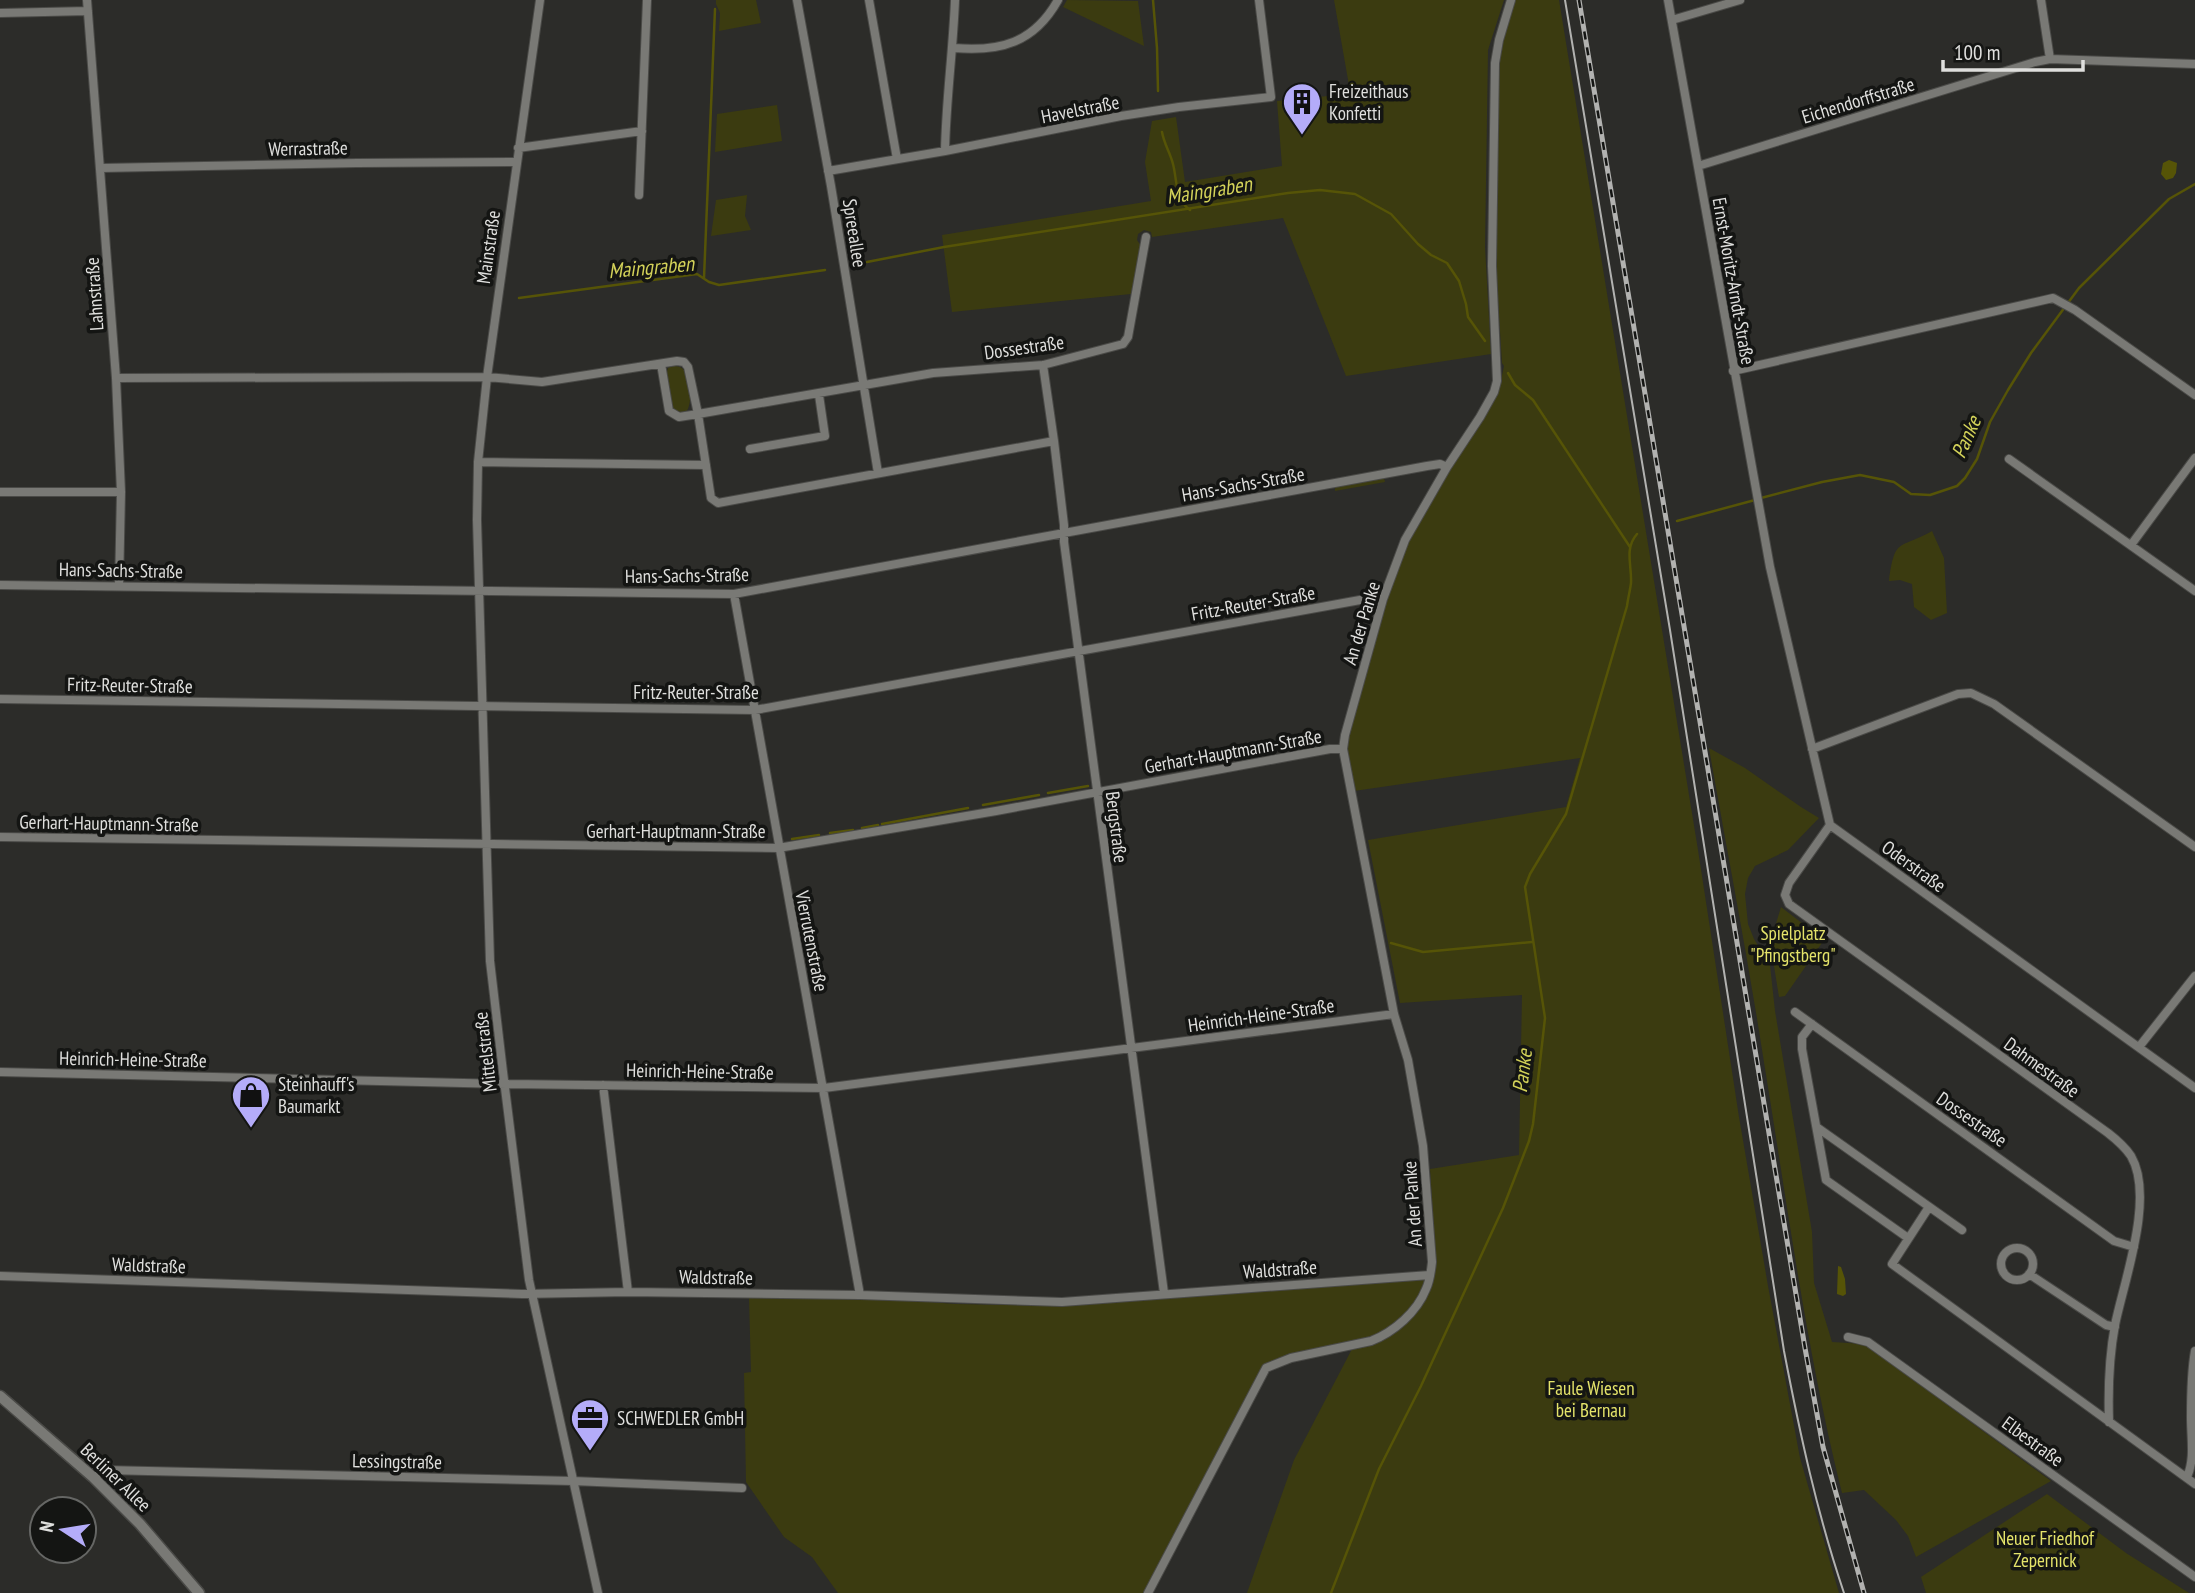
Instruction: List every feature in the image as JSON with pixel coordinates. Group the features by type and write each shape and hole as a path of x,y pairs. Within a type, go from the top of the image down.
{"street":[{"name":"Lahnstraße","path":"87,0 116,378 121,492 119,586"},
{"name":"Mainstraße","path":"477,499 487,377 540,0"},
{"path":"639,195 647,0"},
{"name":"Spreeallee","path":"797,0 878,472"},
{"path":"869,0 897,159"},
{"path":"945,151 946,99 954,48 955,0"},
{"path":"954,48 975,50 1007,46 1032,32 1058,0"},
{"name":"Havelstraße","path":"828,171 1134,114 1271,97 1259,0"},
{"name":"An der Panke","path":"1430,1275 1432,1262 1423,1146 1408,1060 1394,1014 1343,749 1383,599 1405,540 1447,467 1480,417 1497,381 1492,279 1495,63 1511,0"},
{"name":"Ernst-Moritz-Arndt-Straße","path":"1668,0 1770,567 1812,749"},
{"path":"1672,20 1740,0"},
{"path":"2042,0 2050,60"},
{"path":"0,13 88,11"},
{"name":"Eichendorffstraße","path":"1698,166 2035,62 2050,60 2195,64"},
{"path":"518,148 642,131"},
{"name":"Werrastraße","path":"101,169 516,162"},
{"name":"Dossestraße","path":"661,364 669,411 679,417 933,373 1043,365 1123,344 1128,337 1146,237"},
{"path":"1733,370 2056,299 2195,395"},
{"path":"116,378 487,377 542,382 677,361 686,364 690,372 711,498 718,503 1054,441"},
{"name":"Bergstraße","path":"1043,365 1096,791 1164,1293"},
{"path":"750,449 825,436 818,394"},
{"path":"2131,545 2195,458"},
{"path":"2009,459 2195,591"},
{"path":"478,462 706,465"},
{"name":"Hans-Sachs-Straße","path":"0,585 734,594 1427,466 1440,464 1447,467"},
{"path":"0,492 121,492"},
{"name":"Mittelstraße","path":"477,499 490,961 532,1294 598,1593"},
{"name":"Vierrutenstraße","path":"734,594 860,1295"},
{"name":"Fritz-Reuter-Straße","path":"0,699 755,710 1371,598 1383,599"},
{"path":"1830,825 1812,749 1958,694 1971,693 1983,697 2195,847"},
{"name":"Gerhart-Hauptmann-Straße","path":"0,838 778,848 1330,749 1343,749"},
{"name":"Oderstraße","path":"1830,825 2195,1088"},
{"name":"Dahmestraße","path":"1830,825 1789,883 1785,895 1789,904 2123,1146 2135,1166 2139,1216 2115,1327 2108,1396 2109,1422"},
{"path":"2139,1047 2195,976"},
{"name":"Dossestraße","path":"1795,1012 2114,1241 2134,1247"},
{"name":"Heinrich-Heine-Straße","path":"0,1072 505,1084 824,1088 1394,1014"},
{"path":"1812,1024 1802,1037 1802,1049 1826,1180 1908,1238"},
{"path":"603,1085 628,1292"},
{"path":"1818,1128 1962,1230"},
{"path":"1929,1207 1892,1264 2195,1484"},
{"path":"2013,1249 2027,1252 2033,1265 2029,1274 2020,1280 2009,1278 2002,1270 2001,1259 2004,1254 2013,1249"},
{"path":"2029,1274 2106,1325 2115,1327"},
{"path":"1148,1593 1266,1368 1291,1358 1383,1336 1417,1306 1426,1290 1430,1275"},
{"name":"Waldstraße","path":"0,1276 532,1294 628,1292 860,1295 1062,1302 1430,1275"},
{"name":"Elbestraße","path":"1848,1337 1868,1342 2195,1577"},
{"path":"2187,1478 2193,1465 2192,1367 2195,1351"},
{"name":"Berliner Allee","path":"0,1396 93,1478 140,1524 199,1593"},
{"name":"Lessingstraße","path":"93,1478 105,1470 573,1481 742,1488"}],"green space":[{"path":"716,0 756,0 761,23 719,31 720,13"},
{"path":"1067,0 1138,1 1144,46 1063,7"},
{"path":"1334,0 1504,0 1488,50 1485,247 1491,354 1346,376 1283,218 1152,237 1151,232 1144,230 1138,234 1137,240 1141,246 1131,294 952,312 942,235 1151,201 1145,162 1152,121 1176,117 1185,182 1282,166 1277,101 1338,95 1350,91"},
{"name":"Faule Wiesen bei Bernau","path":"1515,0 1559,0 1768,1286 1800,1458 1839,1593 1247,1593 1294,1460 1352,1349 1352,1342 1288,1354 1266,1365 1144,1593 838,1593 812,1557 784,1537 746,1482 744,1373 751,1372 749,1297 861,1297 955,1304 1062,1306 1432,1280 1436,1262 1430,1169 1519,1155 1522,995 1400,1003 1368,840 1566,807 1580,758 1354,791 1348,759 1348,742 1388,591 1412,535 1430,502 1488,410 1504,366 1496,267 1499,67 1503,39"},
{"path":"777,105 782,141 715,152 717,114"},
{"path":"747,195 745,216 751,230 711,236 716,200"},
{"path":"672,366 683,369 688,378 690,397 686,412 679,412 674,408 668,397 667,374 668,368"},
{"path":"1384,478 1385,482 1335,491 1335,487"},
{"path":"1932,531 1944,558 1947,613 1931,620 1914,607 1912,584 1900,580 1889,581 1894,557 1900,546"},
{"path":"1709,748 1745,768 1819,818 1788,850 1755,866 1748,878 1745,894 1748,924 1770,965 1775,1011 1812,1232 1814,1283 1832,1342 1864,1344 2051,1481 1916,1557 1908,1536 1896,1520 1864,1490 1842,1493 1808,1330"},
{"name":"Spielplatz \"Pfingstberg\"","path":"1781,907 1824,940 1785,996 1779,997 1773,960 1766,943 1771,940"},
{"name":"Neuer Friedhof Zepernick","path":"2047,1494 2126,1553 2189,1593 1926,1593 1921,1577"}],"shaded area":[{"path":"2169,160 2177,163 2176,173 2173,178 2166,180 2161,174 2163,163"},
{"path":"1838,1266 1841,1267 1845,1279 1846,1294 1843,1296 1837,1294"}],"waterway":[{"path":"1153,0 1158,91"},
{"path":"704,278 715,9"},
{"path":"1162,132 1173,164 1179,195 1190,210"},
{"name":"Panke","path":"1761,498 1860,475 1894,482 1911,494 1930,495 1957,486 1977,459 1990,422 2008,390 2031,353 2079,288 2169,199 2195,184"},
{"name":"Maingraben","path":"867,262 944,247 1288,193 1320,190 1355,194 1391,214 1418,244 1447,263 1459,281 1468,317 1485,341"},
{"name":"Maingraben","path":"519,298 697,274 719,285 825,270"},
{"name":"Maingraben","path":"1508,373 1515,385 1533,400 1630,547"},
{"name":"Panke","path":"1677,521 1755,500"},
{"name":"Panke","path":"1331,1593 1379,1469 1421,1386 1503,1208 1529,1141 1545,1018 1525,887 1566,814 1627,606 1631,583 1630,551 1637,534"},
{"path":"1048,793 1088,786"},
{"path":"983,805 1039,795"},
{"path":"882,824 968,808"},
{"path":"862,828 878,825"},
{"path":"830,833 853,830"},
{"path":"792,839 819,835"},
{"path":"1391,943 1423,952 1532,942"}],"tram line":[{"path":"1565,0 1670,630 1784,1351 1810,1473 1844,1593"}],"railway":[{"path":"1579,0 1805,1348 1823,1447 1864,1593"}],"place":[{"name":"Freizeithaus Konfetti","path":"1302,136"},
{"name":"Steinhauff's Baumarkt","path":"251,1129"},
{"name":"SCHWEDLER GmbH","path":"590,1452"}]}
